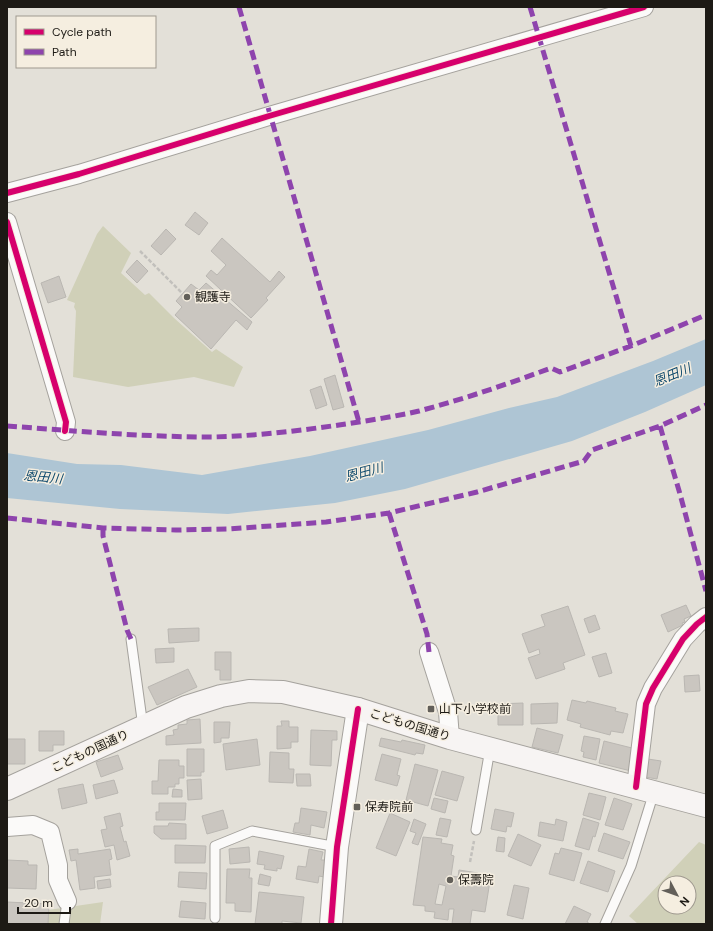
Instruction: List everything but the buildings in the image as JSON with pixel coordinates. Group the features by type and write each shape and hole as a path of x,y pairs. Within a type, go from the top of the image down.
{"main road":[{"name":"こどもの国通り","path":"7,789 186,707 221,696 249,691 283,692 358,709 450,738 706,806"}],"street":[{"path":"7,193 79,174 277,114 644,7"},
{"path":"7,222 66,422 65,430"},
{"path":"645,789 646,704 653,688 683,639 706,617"},
{"path":"429,652 448,712 450,738"},
{"path":"331,924 337,847 358,709"},
{"path":"7,827 33,825 50,832 58,865 58,880 67,901"}],"lane":[{"path":"131,639 143,727"},
{"path":"476,830 490,749"},
{"path":"605,924 631,866 645,789"},
{"path":"215,918 215,846 252,831 337,847"},
{"path":"64,924 67,901"}],"path":[{"path":"140,251 183,294"},
{"path":"470,862 476,830"}],"green space":[{"path":"103,226 131,253 121,273 145,295 149,293 212,352 216,349 243,367 234,387 194,377 128,387 73,377 76,311 74,307 75,303 67,300 97,234"},
{"path":"699,842 706,845 706,924 638,924 629,916 657,886 657,915 697,915 697,875 668,875"},
{"path":"103,902 100,924 7,924 7,916"}],"water":[{"name":"恩田川","path":"706,339 706,385 645,412 572,441 405,489 335,503 228,514 120,509 7,498 7,453 77,464 121,465 202,475 310,456 428,430 509,408 557,397 653,361"}],"marked path":[{"path":"239,7 359,422"},
{"path":"530,7 631,346"},
{"path":"7,426 135,435 212,437 276,433 369,420 419,411 486,391 551,368 560,372 631,346 706,315"},
{"path":"7,518 103,528 176,530 228,529 326,522 389,513 477,492 584,461 592,450 660,426 706,405"},
{"path":"660,426 706,591"},
{"path":"389,513 427,634 429,652"},
{"path":"103,528 103,536 127,630 131,639"}],"cycle path":[{"path":"7,193 79,174 269,116 644,7"},
{"path":"7,222 66,422 65,431"},
{"path":"636,787 646,704 653,688 683,639 706,617"},
{"path":"331,924 337,847 358,709"}],"place":[{"name":"観護寺","path":"187,297"},
{"name":"山下小学校前","path":"431,709"},
{"name":"保寿院前","path":"357,807"},
{"name":"保壽院","path":"450,880"}]}
